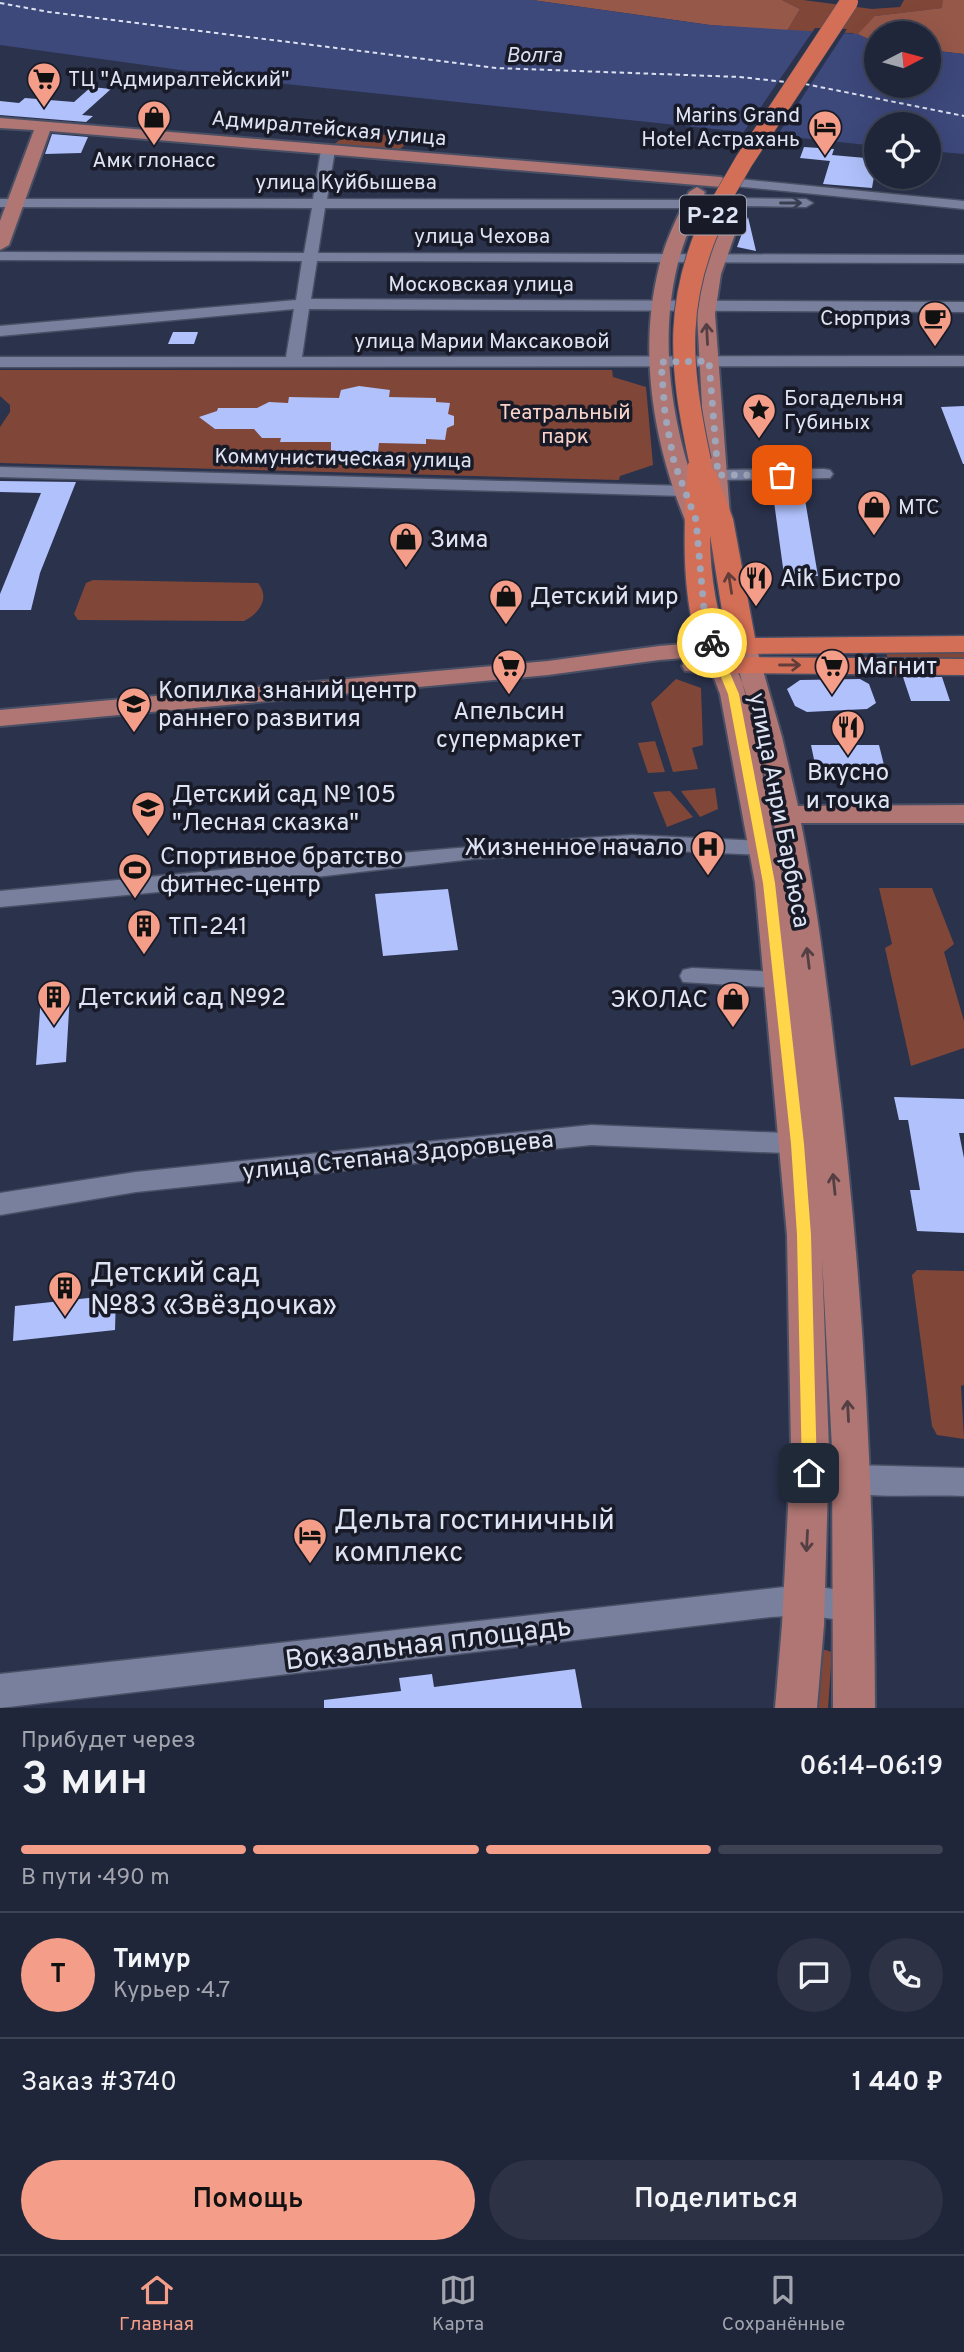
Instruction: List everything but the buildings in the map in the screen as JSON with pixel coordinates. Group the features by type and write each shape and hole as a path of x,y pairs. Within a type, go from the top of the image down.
{"highway":[{"name":"Р-22","path":"709,468 684,373 685,304 699,246 723,192 850,1"},
{"name":"улица Анри Барбюса","path":"709,468 705,621 733,656"},
{"path":"733,656 887,655 964,644"},
{"path":"887,655 964,667"}],"main road":[{"name":"Адмиралтейская улица","path":"0,123 655,176"},
{"path":"0,245 8,203 44,125"},
{"path":"655,176 725,182 743,186 749,192 734,203 712,274 708,306 709,468"},
{"path":"655,176 688,183 695,195 734,203"},
{"path":"708,519 685,491 672,450 665,414 661,362 661,305 671,257 695,195 705,184 725,182"},
{"path":"0,718 548,668 733,656"},
{"name":"улица Анри Барбюса","path":"733,656 733,694 771,815 799,884 830,1146 840,1237 856,1607 853,1708"},
{"path":"771,815 964,814"},
{"name":"улица Анри Барбюса","path":"771,815 764,848 797,1144 804,1235 809,1473 796,1708"}],"street":[{"path":"293,362 328,150"},
{"path":"725,182 924,204"},
{"name":"улица Куйбышева","path":"8,203 318,203 695,195"},
{"path":"734,203 964,205"},
{"name":"улица Чехова","path":"0,256 964,258"},
{"name":"Московская улица","path":"0,331 303,304 964,307"},
{"name":"улица Марии Максаковой","path":"0,362 964,361"},
{"path":"709,468 824,474"},
{"name":"Коммунистическая улица","path":"0,472 685,491"},
{"path":"0,899 306,871 473,852 632,842 764,848"},
{"path":"692,975 780,980"},
{"name":"улица Степана Здоровцева","path":"0,1204 136,1182 591,1135 830,1146"},
{"path":"809,1473 850,1479 964,1482"},
{"name":"Вокзальная площадь","path":"0,1691 803,1600 856,1607"}],"green space":[{"path":"782,0 872,9 900,7 904,0 943,0 943,8 875,16 875,21 864,21 864,38 852,33 787,31 800,9"},
{"path":"352,131 412,138 398,151 333,145"},
{"name":"Театральный парк","path":"0,370 612,370 613,377 646,387 653,465 620,476 619,480 0,463 0,427 10,412 10,405 0,396"},
{"path":"93,580 258,583 262,589 263,600 258,610 244,621 78,620 74,614 86,583"},
{"path":"884,644 964,644 964,667 890,667"},
{"path":"676,679 701,688 703,745 692,748 698,769 673,772 651,703"},
{"path":"655,741 665,772 648,773 638,743"},
{"path":"715,788 718,809 700,817 681,791"},
{"path":"670,791 693,817 667,827 653,792"},
{"path":"879,888 932,888 954,944 944,952 964,1021 964,1048 911,1066 885,948 892,944"},
{"path":"917,1270 964,1271 964,1385 961,1386 964,1439 937,1435 932,1426 912,1275"},
{"path":"815,1647 832,1652 828,1708 808,1708"}],"shaded area":[{"path":"532,0 782,0 800,9 787,31 710,25"},
{"path":"943,0 964,0 964,54 942,51 942,21 870,21 875,16 942,8"}],"water":[{"name":"Волга","path":"0,0 532,0 710,25 858,34 864,37 864,98 942,98 942,51 964,54 964,154 941,152 941,112 864,112 864,145 267,82 0,45"}],"pier":[{"path":"815,28 847,29 775,139 741,136"}],"ferry route":[{"path":"0,3 49,12 496,68 740,77 785,82"},
{"path":"805,84 964,116"}],"way so far":[{"path":"712,643 705,621 696,520 674,462 665,414 661,362 709,361 718,475 782,475"}],"place":[{"name":"ТЦ \"Адмиралтейский\"","path":"44,109"},
{"name":"Амк глонасс","path":"154,147"},
{"name":"Marins Grand Hotel Астрахань","path":"825,157"},
{"name":"Сюрприз","path":"935,348"},
{"name":"Богадельня Губиных","path":"759,440"},
{"name":"МТС","path":"874,537"},
{"name":"Зима","path":"406,569"},
{"name":"Aik Бистро","path":"756,608"},
{"name":"Детский мир","path":"506,626"},
{"name":"Апельсин супермаркет","path":"509,696"},
{"name":"Магнит","path":"832,696"},
{"name":"Копилка знаний центр раннего развития","path":"134,734"},
{"name":"Вкусно и точка","path":"848,757"},
{"name":"Детский сад № 105 \"Лесная сказка\"","path":"148,838"},
{"name":"Жизненное начало","path":"708,877"},
{"name":"Спортивное братство фитнес-центр","path":"135,900"},
{"name":"ТП-241","path":"144,956"},
{"name":"Детский сад №92","path":"54,1027"},
{"name":"ЭКОЛАС","path":"733,1029"},
{"name":"Детский сад №83 «Звёздочка»","path":"65,1318"},
{"name":"Дельта гостиничный комплекс","path":"310,1565"}],"route":[{"path":"712,643 733,694 769,883 804,1235 809,1473"}]}
